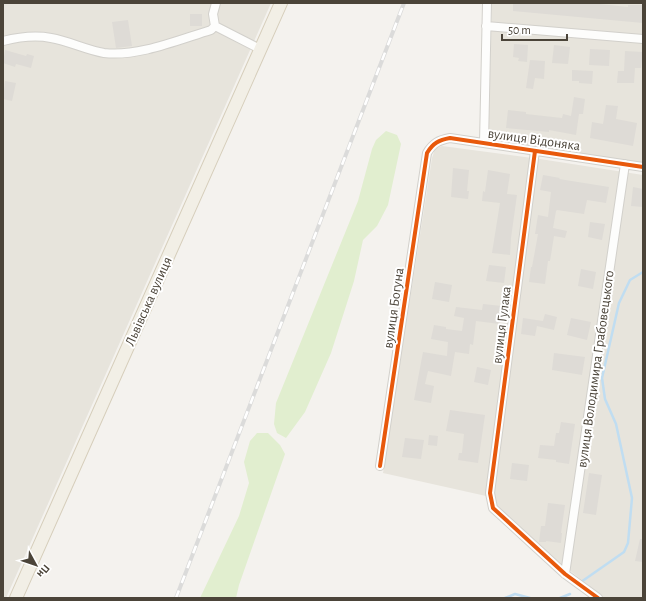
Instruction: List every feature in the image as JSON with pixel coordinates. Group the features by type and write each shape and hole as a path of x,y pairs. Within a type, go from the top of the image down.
{"main road":[{"name":"Львівська вулиця","path":"16,598 281,3"}],"street":[{"path":"215,26 213,14 216,3"},
{"path":"484,143 487,3"},
{"path":"3,41 29,37 52,38 104,53 129,53 152,48 210,30 215,26"},
{"path":"215,26 260,49"},
{"path":"486,26 643,39"},
{"name":"вулиця Відоняка","path":"427,154 436,142 450,138 643,167"},
{"name":"вулиця Гулака","path":"535,151 490,493 493,508 565,574"},
{"name":"вулиця Богуна","path":"380,466 427,154"},
{"name":"вулиця Володимира Грабовецького","path":"565,574 625,164"},
{"path":"565,574 598,598"}],"shaded area":[{"path":"3,3 271,3 6,598 3,598"},
{"path":"492,3 643,3 643,164 488,141"},
{"path":"442,146 643,175 643,598 604,598 507,520 498,508 495,498 383,473 432,158 435,149"}],"green space":[{"path":"386,131 397,135 401,144 388,205 377,226 363,240 354,281 331,353 305,412 286,438 277,433 274,424 276,403 358,201 372,149 376,140"},
{"path":"257,433 268,433 280,445 285,454 239,585 236,598 200,598 239,516 249,483 244,462 250,441"}],"building":[{"path":"513,3 590,3 628,7 628,5 643,5 643,23 513,11"},
{"path":"190,14 202,14 202,26 190,26"},
{"path":"128,20 132,46 116,48 112,22"},
{"path":"514,44 528,45 527,62 518,61 519,58 513,57"},
{"path":"554,45 570,47 568,64 552,63"},
{"path":"590,49 610,50 609,66 589,65"},
{"path":"5,50 26,56 27,54 34,56 31,68 16,64 15,67 3,63"},
{"path":"625,51 643,52 641,68 635,68 634,83 617,83 618,71 624,71"},
{"path":"530,60 545,61 544,79 535,78 533,89 526,88"},
{"path":"572,70 593,71 592,84 572,81"},
{"path":"5,81 16,83 12,101 3,99"},
{"path":"574,97 585,99 583,114 579,114 576,135 549,130 549,132 506,128 508,110 526,112 526,114 562,118 563,114 571,116"},
{"path":"606,105 618,106 616,119 637,123 633,146 590,138 592,122 603,124"},
{"path":"453,168 469,170 467,191 469,191 468,199 451,197"},
{"path":"488,170 510,174 507,194 517,195 510,255 492,253 500,203 482,201 483,191 485,192"},
{"path":"543,175 609,187 606,203 587,200 584,214 556,211 553,228 567,231 565,238 554,236 550,261 548,261 545,284 529,282 538,234 535,234 538,215 548,217 551,192 540,190"},
{"path":"633,187 643,189 643,207 631,206"},
{"path":"590,222 605,224 602,240 588,237"},
{"path":"489,265 506,267 504,283 486,281"},
{"path":"581,269 596,272 593,289 578,286"},
{"path":"435,282 452,285 449,302 432,299"},
{"path":"483,304 502,306 500,324 476,321 473,345 470,344 469,354 455,352 451,376 428,371 425,384 434,386 431,403 414,400 423,352 447,356 448,342 431,339 434,325 446,327 446,329 462,331 464,318 454,316 456,307 482,310"},
{"path":"545,314 557,317 554,330 537,326 535,336 521,334 523,318 543,321"},
{"path":"571,318 591,322 587,340 567,335"},
{"path":"554,353 585,357 582,375 552,370"},
{"path":"477,367 491,370 488,385 474,382"},
{"path":"450,410 485,415 478,463 458,460 459,453 462,453 464,434 446,431"},
{"path":"561,422 575,424 569,464 556,462 556,460 538,458 540,445 554,446 556,433 559,433"},
{"path":"429,435 438,436 437,446 428,445"},
{"path":"405,438 424,440 421,459 402,457"},
{"path":"512,463 529,465 527,481 510,479"},
{"path":"589,473 602,475 596,515 583,513"},
{"path":"548,503 565,505 561,543 546,541 539,542 541,526 545,526"},
{"path":"640,539 643,539 643,562 635,561"}],"waterway":[{"path":"581,582 624,552 628,543 632,498 616,424 605,399 602,378 619,303 630,280 643,272"},
{"path":"505,598 515,594 530,598"},
{"path":"560,598 570,594"}],"railway":[{"path":"176,598 404,3"}],"cycle path":[{"path":"380,466 427,153 434,144 450,138 643,167"},
{"path":"535,151 490,493 493,508 565,574 598,598"}]}
